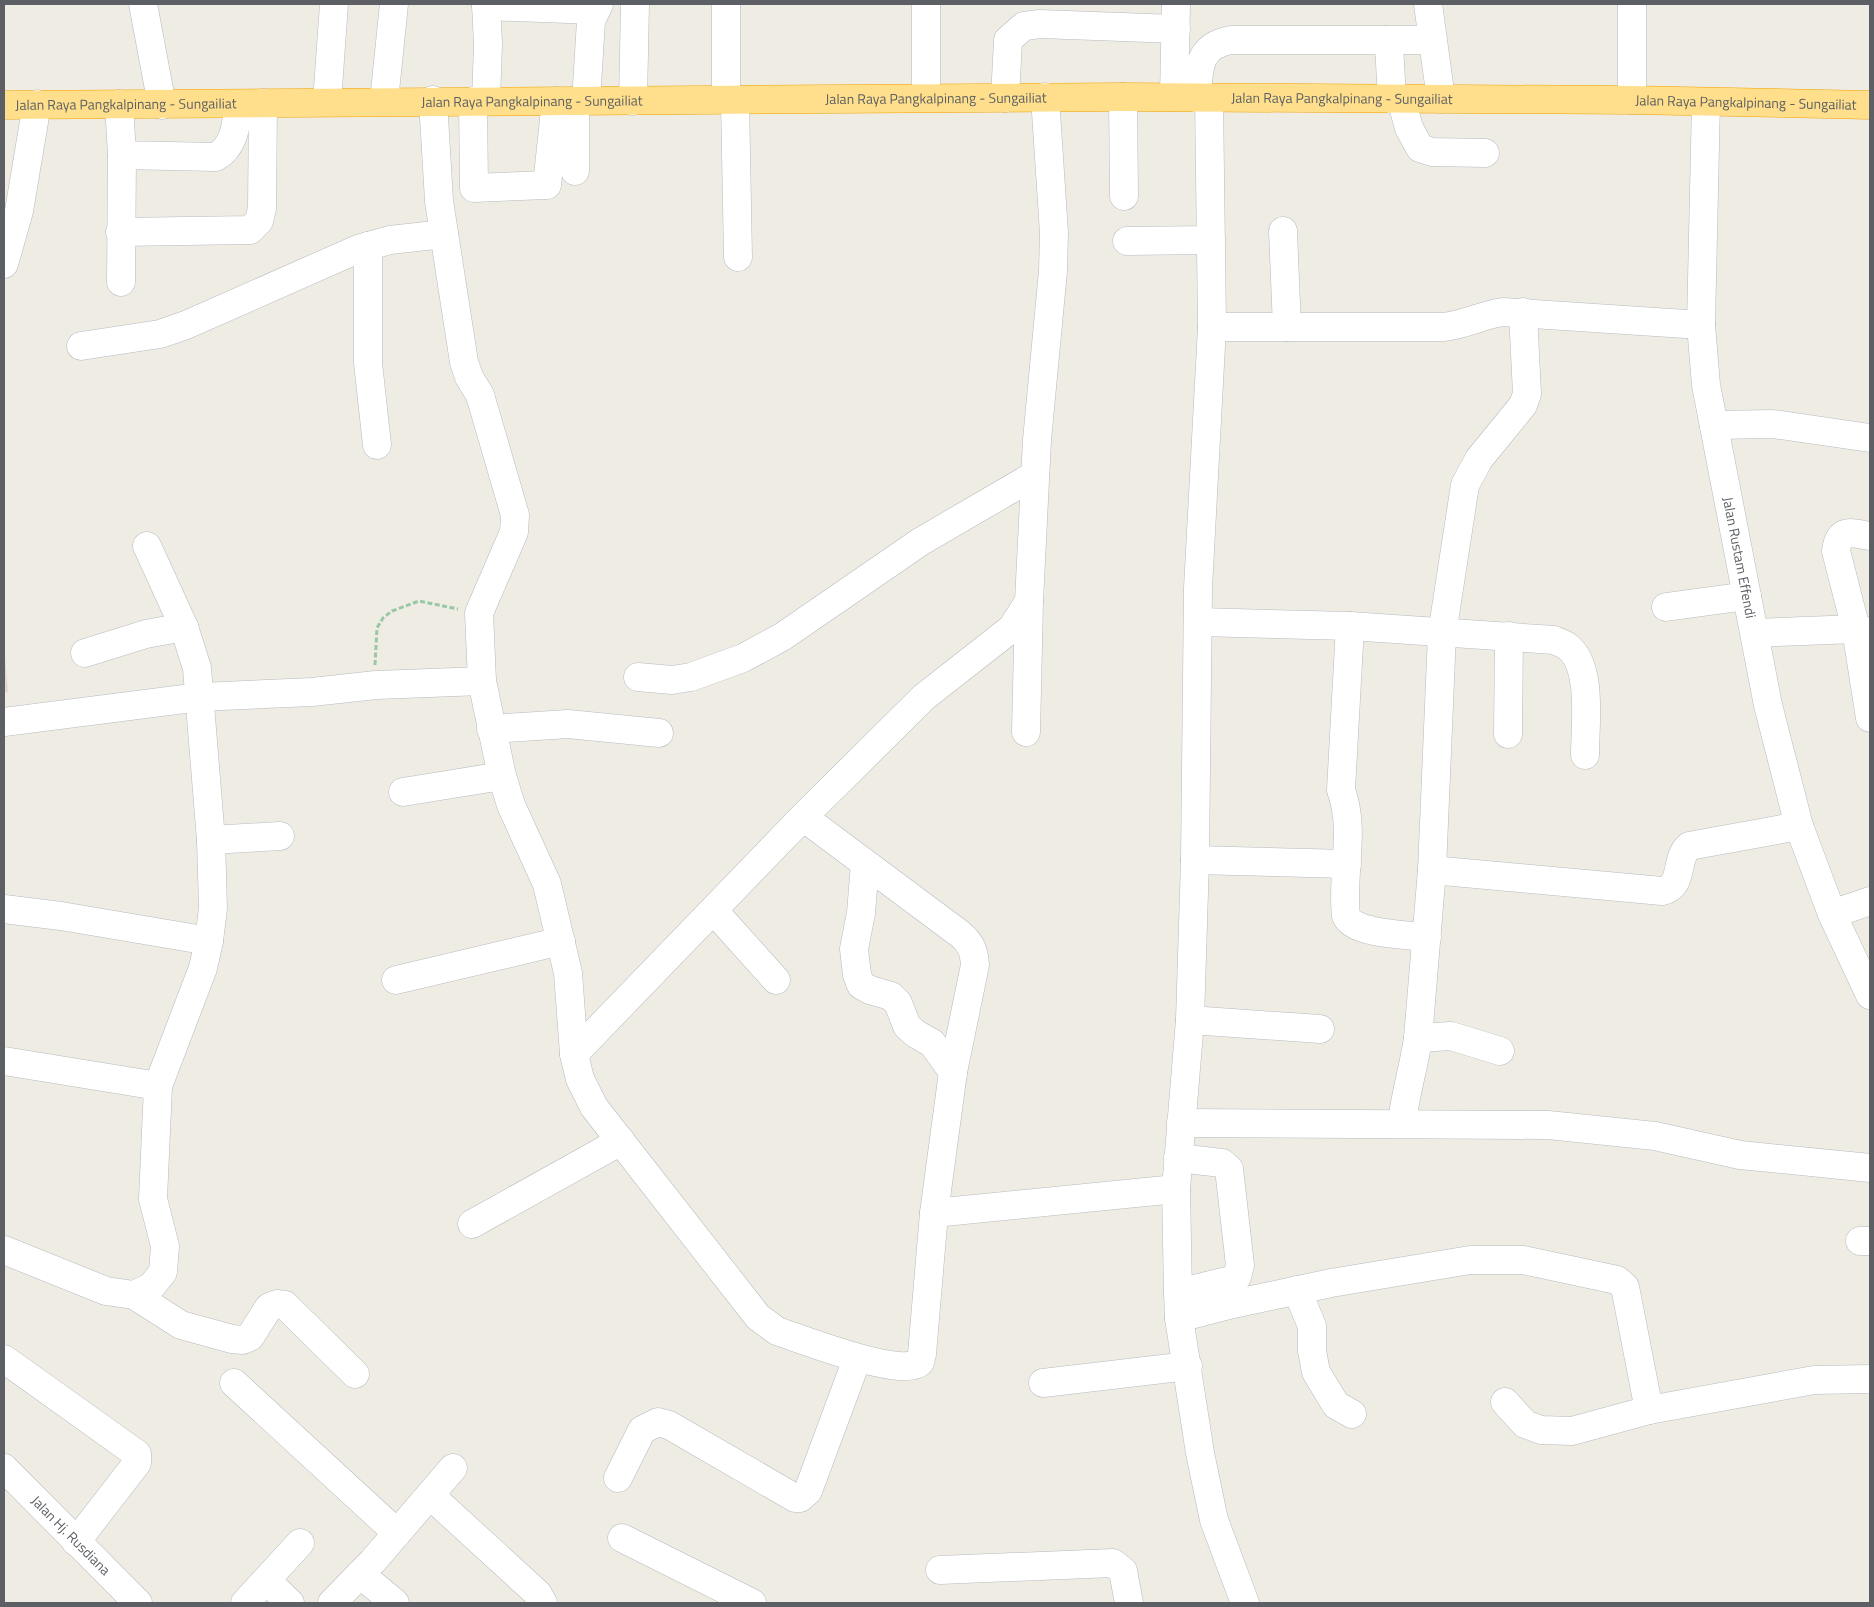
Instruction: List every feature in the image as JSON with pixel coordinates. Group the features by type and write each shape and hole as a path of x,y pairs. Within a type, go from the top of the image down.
{"highway":[{"name":"Jalan Raya Pangkalpinang - Sungailiat","path":"4,104 162,105 433,100 634,101 1123,97 1632,100 1870,105"}],"street":[{"path":"143,4 162,105"},
{"path":"327,102 334,4"},
{"path":"384,101 394,4"},
{"path":"634,101 636,4"},
{"path":"726,4 738,257"},
{"path":"926,4 926,98"},
{"path":"1428,4 1442,99"},
{"path":"1632,4 1632,100"},
{"path":"486,5 597,7 591,21 572,101 547,185 474,188 479,101 488,44 486,5"},
{"path":"1006,98 1008,40 1016,31 1024,26 1176,16 1193,98 1211,240 1212,327 1198,588 1195,860 1190,1020 1176,1189 1179,1306 1200,1453 1214,1520 1245,1603"},
{"path":"1193,98 1205,52 1217,43 1231,40 1432,40"},
{"path":"1386,40 1389,45 1397,99 1408,128 1420,148 1432,152 1485,153"},
{"path":"1123,97 1124,196"},
{"path":"1026,732 1029,601 1035,475 1053,271 1054,232 1045,98"},
{"path":"433,100 437,173 444,234 466,370 480,395 515,515 514,532 479,612 482,681 491,729 511,805 547,884 568,973 574,1054 580,1078 594,1107 758,1316 777,1331 857,1359 911,1367 920,1362 934,1213 953,1072 975,965 972,946 960,934 803,817"},
{"path":"572,101 574,171"},
{"name":"Jalan Rustam Effendi","path":"1706,102 1701,325 1706,385 1768,705 1799,826 1832,914 1870,994"},
{"path":"4,264 19,211 36,104"},
{"path":"119,104 122,155 121,282"},
{"path":"122,155 216,157 225,152 251,104"},
{"path":"120,232 250,230 259,221 262,208 251,104"},
{"path":"1283,231 1287,327"},
{"path":"81,346 172,330 368,246 390,240 444,234"},
{"path":"1127,241 1211,240"},
{"path":"368,246 367,355 377,445"},
{"path":"1212,327 1443,327 1473,322 1490,314 1523,312 1701,325"},
{"path":"1402,1123 1418,1038 1432,870 1442,634 1465,485 1479,459 1523,405 1527,394 1523,312"},
{"path":"1714,425 1773,424 1870,438"},
{"path":"638,677 672,680 690,677 743,658 782,637 907,550 1035,475"},
{"path":"1870,536 1842,534 1837,540 1836,552 1863,630 1870,718"},
{"path":"134,1295 151,1287 160,1279 165,1263 164,1246 153,1199 158,1086 193,996 209,941 213,908 212,840 197,668 184,627 147,546"},
{"path":"1666,607 1747,596"},
{"path":"574,1054 803,817 924,697 1012,628 1029,601"},
{"path":"1199,622 1350,626 1442,634 1509,636 1554,640 1568,647 1579,661 1584,675 1585,754"},
{"path":"1350,626 1341,790 1347,814 1345,906 1348,922 1361,929 1426,937"},
{"path":"85,654 146,634 184,627"},
{"path":"1755,633 1863,630"},
{"path":"1508,734 1509,636"},
{"path":"4,722 200,697 312,692 376,685 482,681"},
{"path":"491,729 568,724 659,734"},
{"path":"403,792 502,776"},
{"path":"1432,870 1662,891 1669,889 1678,879 1680,860 1683,851 1689,846 1799,826"},
{"path":"212,840 280,836"},
{"path":"1195,860 1347,864"},
{"path":"866,864 861,913 854,949 857,975 861,985 870,990 891,996 898,1003 907,1026 916,1034 932,1043 953,1072"},
{"path":"1832,914 1870,901"},
{"path":"4,909 61,916 209,941"},
{"path":"714,911 776,980"},
{"path":"396,980 561,941"},
{"path":"1190,1020 1320,1029"},
{"path":"1418,1038 1451,1036 1500,1052"},
{"path":"4,1061 158,1086"},
{"path":"1181,1123 1548,1125 1655,1136 1740,1155 1870,1168"},
{"path":"472,1224 621,1141"},
{"path":"1178,1158 1222,1163 1228,1169 1240,1265 1237,1277 1179,1306"},
{"path":"934,1213 1176,1189"},
{"path":"4,1250 106,1291 134,1295 181,1325 232,1339 243,1340 250,1337 269,1307 277,1304 285,1305 355,1374"},
{"path":"1179,1306 1297,1290 1434,1265 1498,1259 1550,1264 1622,1282 1627,1292 1649,1410"},
{"path":"1297,1290 1312,1326 1312,1351 1316,1372 1336,1405 1352,1414"},
{"path":"4,1359 137,1454 137,1463 76,1542"},
{"path":"618,1478 642,1430 649,1424 658,1422 669,1426 795,1498 800,1498 808,1491 857,1359"},
{"path":"1043,1383 1188,1366"},
{"path":"1506,1402 1526,1424 1541,1430 1572,1431 1649,1410 1814,1380 1870,1379"},
{"path":"234,1383 397,1534"},
{"name":"Jalan Hj. Rusdiana","path":"4,1468 138,1603"},
{"path":"332,1603 397,1534 453,1468"},
{"path":"431,1496 538,1594 543,1603"},
{"path":"622,1538 752,1603"},
{"path":"245,1603 300,1543"},
{"path":"940,1570 1113,1563 1123,1571 1129,1603"},
{"path":"360,1574 395,1603"},
{"path":"266,1580 290,1603"}],"path":[{"path":"376,685 375,648 377,628 382,618 406,604 419,601 479,612"}],"shaded area":[{"path":"4,645 8,692 4,693"}]}
